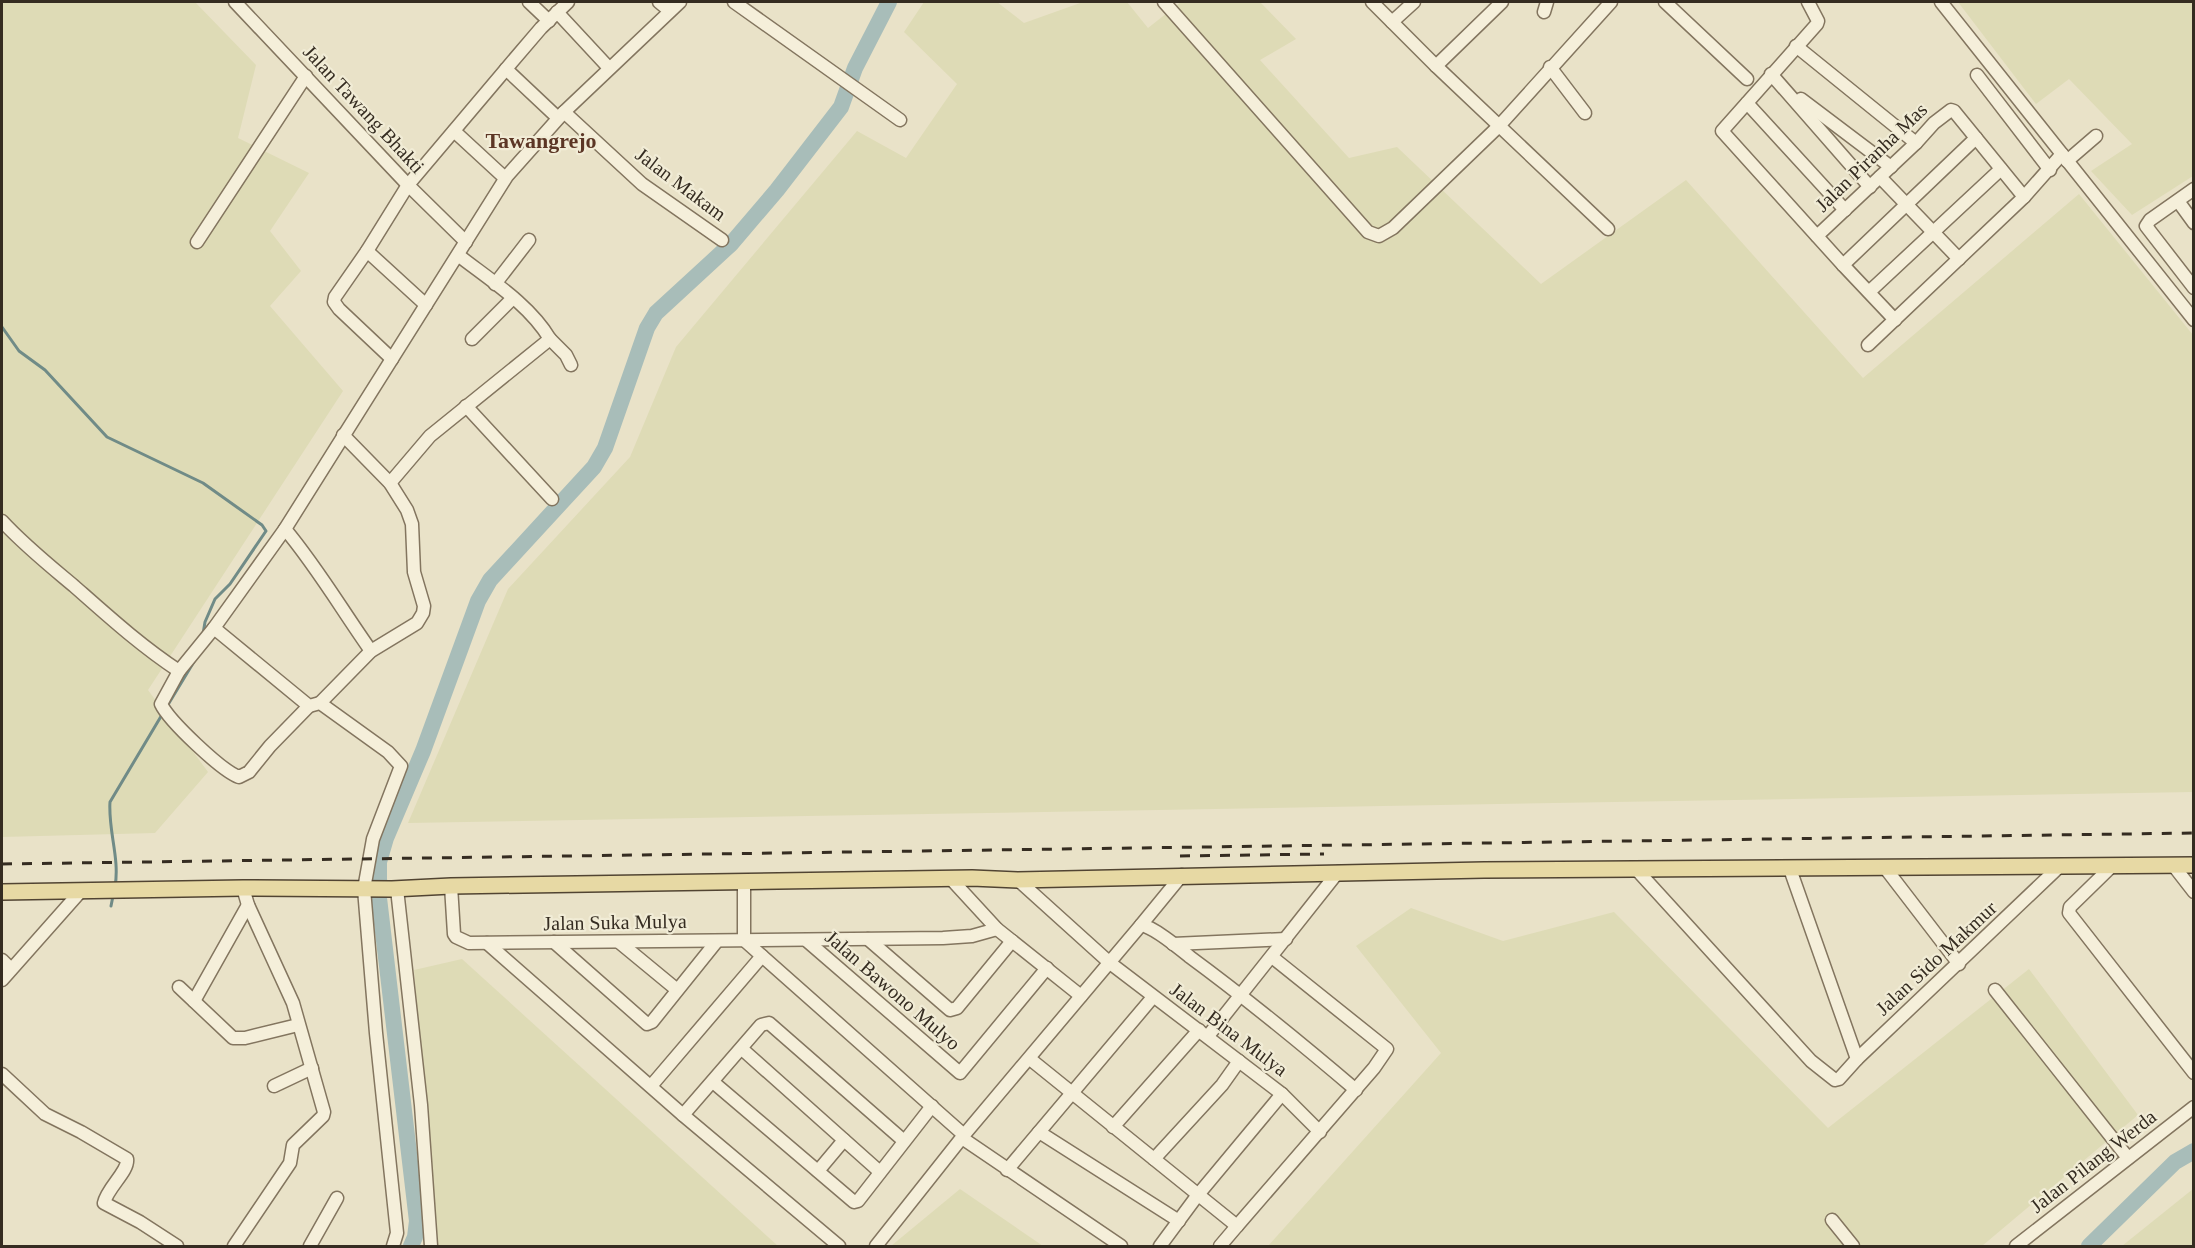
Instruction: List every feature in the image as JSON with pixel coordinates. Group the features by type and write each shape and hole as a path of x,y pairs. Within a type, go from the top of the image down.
{"main road":[{"path":"2,892 243,888 394,889 452,886 1018,879 1338,872 2193,865"}],"street":[{"name":"Jalan Tawang Bhakti","path":"235,2 408,185 466,242"},
{"path":"529,2 553,16 609,68"},
{"path":"392,359 339,309 334,302 335,297 368,251 408,185 506,69 568,2"},
{"path":"659,2 670,11"},
{"path":"343,435 390,483 408,510 411,519 414,572 424,606 423,613 417,623 371,651 270,746 249,772 238,777 223,768 165,711 161,704 179,671 214,628 285,529 343,435 458,255 505,178 561,115 680,2"},
{"path":"735,2 900,120"},
{"path":"1164,2 1374,236 1382,235 1393,228 1499,126 1611,2"},
{"path":"1372,2 1608,229"},
{"path":"1392,22 1414,2"},
{"path":"1436,66 1502,2"},
{"path":"1665,2 1747,79"},
{"path":"1941,2 2193,320"},
{"path":"1813,4 1818,22 1722,131 1895,320"},
{"path":"1796,46 1916,143"},
{"path":"1550,67 1585,113"},
{"name":"Jalan Makam","path":"506,69 642,184 722,240"},
{"path":"1772,74 1870,187"},
{"path":"1977,75 2050,170"},
{"path":"197,242 306,76"},
{"path":"1781,84 1891,167"},
{"path":"1747,103 1845,210"},
{"name":"Jalan Piranha Mas","path":"1816,236 1944,114 1954,111 1977,138"},
{"path":"454,131 505,178"},
{"path":"1868,345 1959,260 2050,170 2096,136"},
{"path":"1843,265 1977,138 2024,197"},
{"path":"1869,292 2001,169"},
{"path":"1880,177 1959,260"},
{"path":"2129,239 2193,189"},
{"path":"2178,201 2193,223"},
{"path":"2148,223 2193,288"},
{"path":"495,284 529,240"},
{"path":"368,251 426,305"},
{"path":"458,255 513,298 566,355 572,365"},
{"path":"472,339 513,298"},
{"path":"390,483 430,436 550,339"},
{"path":"466,406 552,499"},
{"path":"2,521 19,539 113,620 150,651 179,671"},
{"path":"285,529 315,566 371,651"},
{"path":"214,628 315,704 388,752 400,766 373,839 367,889 376,1033 397,1233 393,1246"},
{"path":"2173,865 2193,892"},
{"name":"Jalan Sido Makmur","path":"1636,869 1811,1060 1832,1079 1839,1079 1857,1059 2060,866"},
{"path":"2112,866 2070,907 2069,912 2193,1073"},
{"path":"1886,868 1959,964"},
{"path":"1790,869 1857,1059"},
{"path":"1113,1127 1240,994 1338,872"},
{"path":"876,1246 963,1136 1030,1059 1182,875"},
{"path":"951,879 997,929 1081,996"},
{"name":"Jalan Bina Mulya","path":"1018,879 1110,963 1282,1094 1320,1132"},
{"path":"744,882 744,940 963,1136 1007,1170 1121,1246"},
{"name":"Jalan Suka Mulya","path":"452,886 453,930 456,938 469,943 959,937 997,929"},
{"path":"234,1246 290,1163 293,1144 323,1116 324,1107 293,1003 248,905 243,888"},
{"path":"394,889 421,1105 431,1246"},
{"path":"2,980 80,892"},
{"path":"194,1001 248,905"},
{"path":"1141,925 1173,944 1240,994 1356,1090"},
{"path":"868,939 950,1010 957,1008 1012,941"},
{"path":"1173,944 1286,939"},
{"name":"Jalan Bawono Mulyo","path":"806,940 960,1073 1047,968"},
{"path":"554,942 647,1024 652,1022 717,941"},
{"path":"619,942 676,990"},
{"path":"487,943 683,1115 839,1246"},
{"path":"651,1086 762,956"},
{"path":"1220,1246 1356,1090 1387,1049 1272,957"},
{"path":"2,960 12,969"},
{"path":"179,987 233,1038 244,1038 298,1025"},
{"path":"1995,990 2128,1158"},
{"path":"1007,1170 1153,997"},
{"path":"683,1115 761,1025 769,1023 904,1141"},
{"path":"742,1049 880,1172"},
{"path":"1030,1059 1237,1226"},
{"path":"1154,1159 1222,1085 1239,1061"},
{"path":"274,1086 312,1068"},
{"path":"2,1074 45,1114 127,1159 127,1166 108,1191 104,1203 162,1242 177,1246"},
{"path":"713,1082 854,1202 858,1200 932,1106"},
{"path":"1160,1246 1197,1196 1282,1094"},
{"name":"Jalan Pilang Werda","path":"2016,1246 2193,1107"},
{"path":"1039,1132 1179,1221"},
{"path":"818,1171 844,1140"},
{"path":"310,1246 337,1197"},
{"path":"1832,1220 1853,1246"}],"shaded area":[{"path":"2,2 195,2 256,65 238,138 309,173 270,231 301,271 270,306 343,391 148,690 208,772 155,833 2,837"},
{"path":"924,2 997,2 1024,23 1083,2 1127,2 1148,28 1181,2 1260,2 1296,39 1260,60 1349,158 1397,147 1541,284 1686,180 1863,378 2079,194 2193,335 2193,792 408,823 508,589 630,457 676,347 857,131 906,158 957,84 904,32"},
{"path":"1958,2 2193,2 2193,176 2132,215 2091,171 2132,144 2069,79 2036,104"},
{"path":"1411,908 1503,941 1614,912 1828,1128 2029,969 2138,1115 1982,1246 1268,1246 1441,1053 1356,946"},
{"path":"462,959 778,1246 437,1246 414,970"},
{"path":"960,1189 1043,1246 891,1246"},
{"path":"2193,1189 2193,1246 2122,1246"}],"waterway":[{"path":"411,1246 417,1221 379,898 379,862 386,838 423,751 478,601 490,580 594,467 605,448 647,328 656,313 731,244 777,190 841,107 855,68 889,2"},
{"path":"2,327 19,351 45,370 107,437 203,483 262,525 266,531 230,584 215,599 205,622 203,634"},
{"path":"166,708 195,660"},
{"path":"115,887 116,866 110,802 163,713"},
{"path":"111,906 113,896"},
{"path":"2089,1246 2175,1162 2194,1151"}],"railway":[{"path":"2,864 2194,833"},
{"path":"1180,856 1324,854"}],"district":[{"name":"Tawangrejo","path":"541,140"}]}
